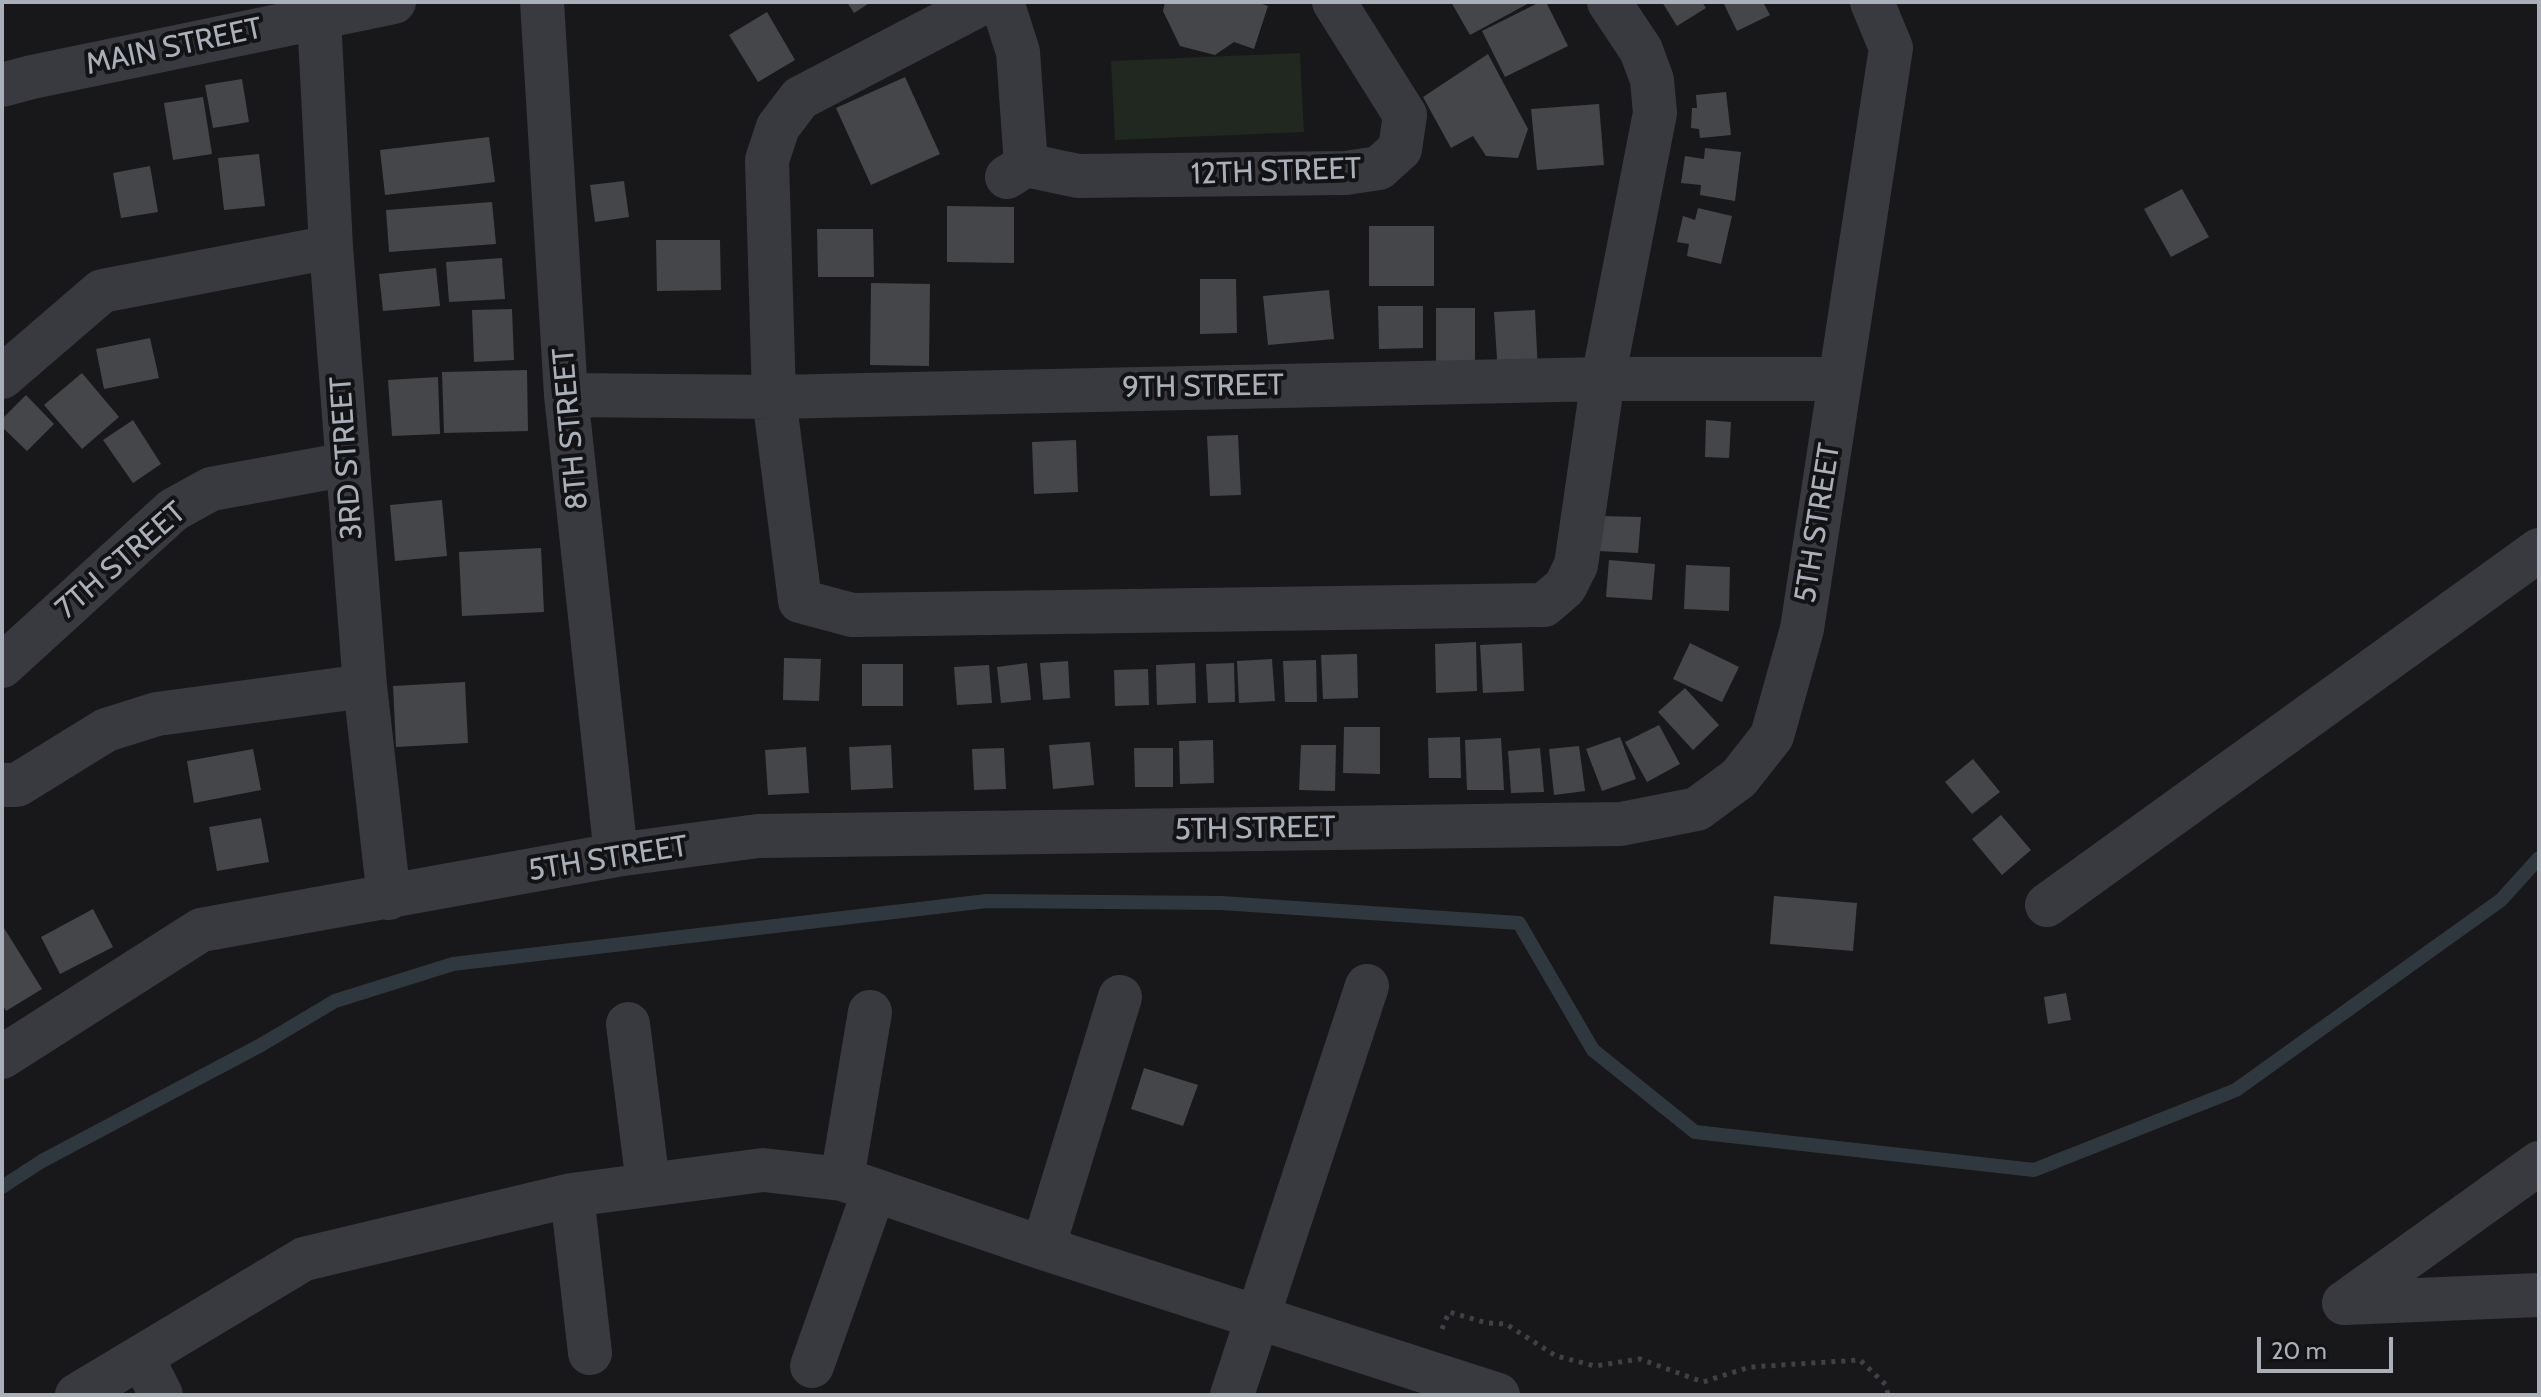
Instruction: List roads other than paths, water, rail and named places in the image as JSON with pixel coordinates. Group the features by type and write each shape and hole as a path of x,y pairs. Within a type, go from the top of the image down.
{"street":[{"name":"MAIN STREET","path":"2,85 394,2"},
{"name":"8TH STREET","path":"542,2 566,395 616,855"},
{"path":"984,2 800,98 778,127 767,160 774,397 793,608 852,615 1544,605 1565,587 1576,565 1603,379 1655,113 1652,80 1641,50 1609,2"},
{"name":"12TH STREET","path":"1002,2 1018,52 1016,171 1078,176 1346,173 1379,168 1400,149 1405,115 1334,2"},
{"name":"5TH STREET","path":"2,1057 201,930 616,855 758,836 1621,824 1697,809 1739,778 1772,736 1802,629 1891,48 1872,2"},
{"name":"3RD STREET","path":"319,18 331,247 365,686 389,898"},
{"path":"2,377 102,291 331,247"},
{"name":"9TH STREET","path":"566,395 774,397 1603,379 1840,379"},
{"name":"7TH STREET","path":"2,666 173,510 211,489 348,464"},
{"path":"2047,905 2539,550"},
{"path":"2,785 17,785 106,730 157,714 365,686"},
{"path":"1232,1395 1367,986"},
{"path":"1043,1248 1120,997"},
{"path":"812,1366 858,1185 870,1012"},
{"path":"628,1024 648,1184"},
{"path":"2539,1163 2344,1303 2539,1295"},
{"path":"77,1395 304,1259 572,1195 763,1170 858,1185 1498,1395"},
{"path":"572,1195 590,1353"},
{"path":"142,1357 161,1395"}],"waterway":[{"path":"2,1187 42,1161 261,1045 335,1001 453,964 987,901 1221,903 1519,923 1593,1050 1695,1132 2034,1170 2236,1090 2501,900 2539,858"}]}
